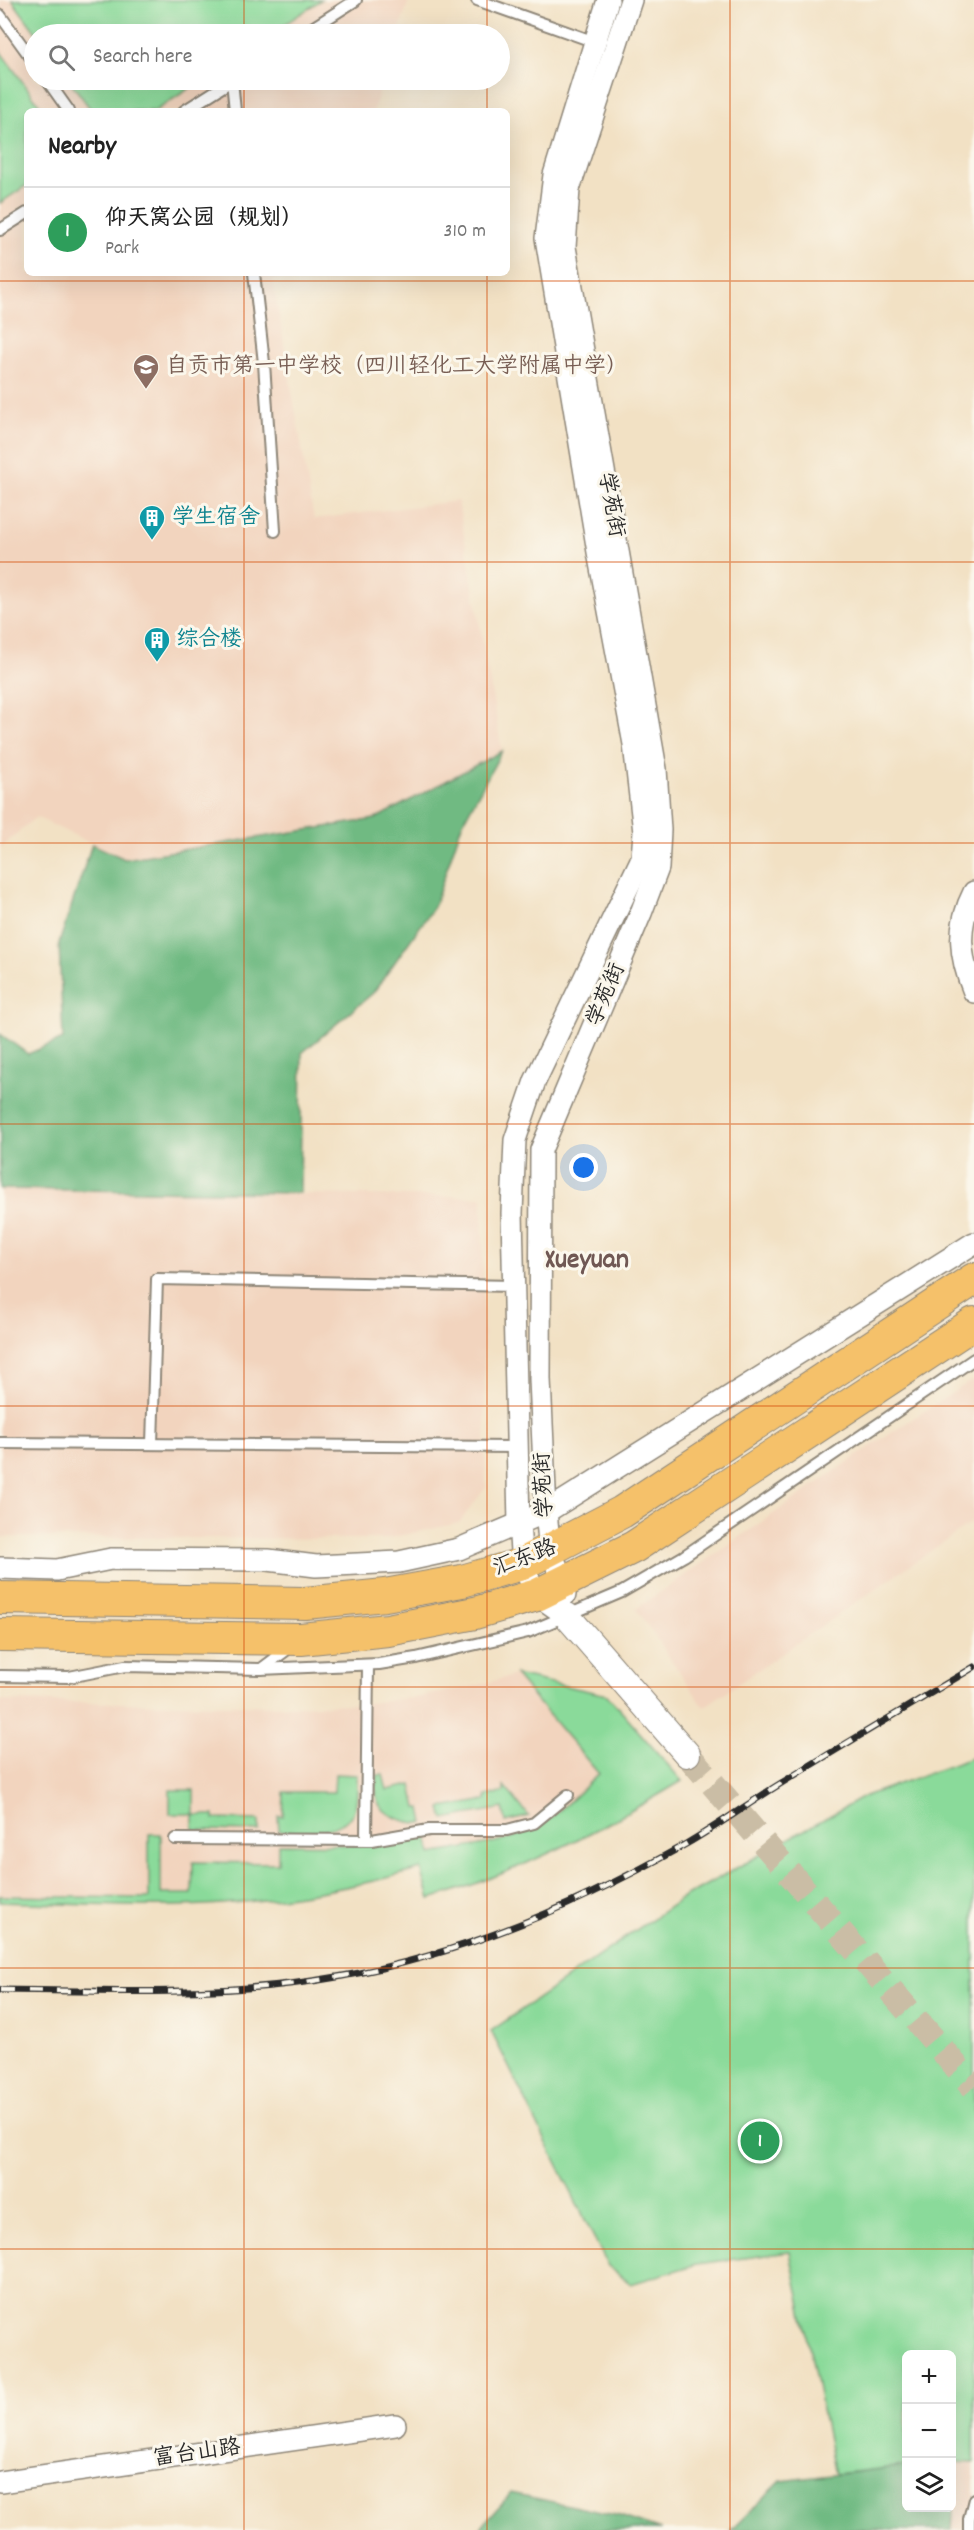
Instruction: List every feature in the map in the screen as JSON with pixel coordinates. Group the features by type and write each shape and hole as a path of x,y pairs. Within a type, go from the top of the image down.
{"main road":[{"name":"汇东路","path":"0,1598 305,1603 385,1595 462,1581 522,1564 622,1512 974,1279"},
{"name":"汇东路","path":"0,1635 301,1639 388,1630 475,1613 551,1589 634,1547 974,1323"}],"street":[{"name":"学苑街","path":"567,1616 551,1589 522,1564 519,1524 512,1213 515,1140 535,1081 642,858 644,832 634,744 598,552 546,238 554,175 608,0"},
{"name":"学苑街","path":"551,1589 540,1379 541,1150 641,913 658,868 659,849 656,769 566,247 569,189 631,0"},
{"path":"974,892 965,910 960,934 968,978 974,992"},
{"path":"0,1568 57,1570 111,1559 268,1560 316,1566 399,1562 459,1549 546,1512 974,1243"},
{"path":"567,1616 687,1754"},
{"name":"富台山路","path":"0,2482 395,2425"}],"lane":[{"path":"319,24 356,0"},
{"path":"477,0 595,42"},
{"path":"0,15 24,48"},
{"path":"54,90 67,108"},
{"path":"189,108 217,90"},
{"path":"234,90 235,108"},
{"path":"0,230 24,215"},
{"path":"254,276 264,363 275,531"},
{"path":"152,1444 157,1279 514,1286"},
{"path":"0,1676 69,1677 125,1666 260,1669 368,1665 416,1658 528,1632 622,1592 684,1556 974,1359"},
{"path":"0,1443 517,1447"},
{"path":"260,1669 301,1639"},
{"path":"366,1840 368,1665"},
{"path":"175,1839 366,1840 429,1830 507,1830 526,1826 542,1817 568,1795"},
{"path":"969,2530 969,2518 974,2499"}],"shaded area":[{"name":"自贡市第一中学校（四川轻化工大学附属中学）","path":"0,0 409,0 401,24 24,24 24,90 380,90 374,108 24,108 24,276 298,276 273,280 314,519 458,501 502,751 375,819 124,859 36,817 0,848"},
{"path":"0,1189 482,1197 486,1487 459,1523 384,1539 0,1537"},
{"path":"974,1379 974,1521 704,1707 636,1609 883,1438"},
{"path":"515,1675 607,1695 682,1781 568,1846 476,1885 430,1899 421,1869 334,1891 230,1904 164,1906 0,1902 0,1701 285,1706 361,1704 419,1697"},
{"path":"956,2461 974,2463 974,2530 952,2530 953,2512 956,2512"}],"green space":[{"path":"12,0 321,0 285,24 30,24"},
{"path":"0,51 24,84 24,90 29,90 42,108 24,108 24,187 0,203"},
{"path":"76,90 187,90 160,108 90,108"},
{"path":"502,751 462,824 434,907 373,993 302,1053 300,1193 0,1189 0,1034 28,1054 63,1039 59,943 92,844 125,859 375,819"},
{"path":"515,1675 607,1695 682,1781 621,1817 528,1863 430,1899 421,1869 328,1890 233,1903 146,1906 0,1902 0,1896 149,1898 149,1834 161,1834 161,1894 192,1894 193,1862 278,1863 278,1844 373,1845 427,1836 431,1854 510,1838 535,1828 599,1774"},
{"path":"974,1757 974,2463 956,2462 956,2350 902,2350 902,2466 835,2474 790,2252 697,2264 631,2284 608,2266 491,2031 681,1899 865,1796"},
{"path":"335,1774 357,1775 356,1803 352,1814 336,1827 324,1830 279,1831 278,1816 283,1816 284,1792 334,1792"},
{"path":"377,1775 383,1775 387,1790 412,1785 417,1808 421,1808 424,1823 404,1821 391,1815 380,1806 376,1791"},
{"path":"504,1786 529,1816 506,1822 503,1808 444,1819 441,1808 486,1800 486,1796 504,1792"},
{"path":"170,1790 194,1790 194,1815 214,1815 214,1819 259,1820 259,1831 193,1830 193,1814 170,1814"},
{"path":"902,2466 902,2512 953,2512 952,2530 731,2530 781,2481"},
{"path":"511,2493 620,2516 661,2530 478,2530"}],"tunnel":[{"path":"687,1754 974,2087"}],"railway":[{"path":"0,1990 127,1992 253,1988 337,1977 383,1968 473,1942 517,1926 603,1888 686,1844 974,1667"}],"place":[{"name":"自贡市第一中学校（四川轻化工大学附属中学）","path":"146,390"},
{"name":"学生宿舍","path":"152,541"},
{"name":"综合楼","path":"157,663"},
{"name":"仰天窝公园（规划）","path":"760,2141"}],"district":[{"name":"Xueyuan","path":"587,1262"}]}
